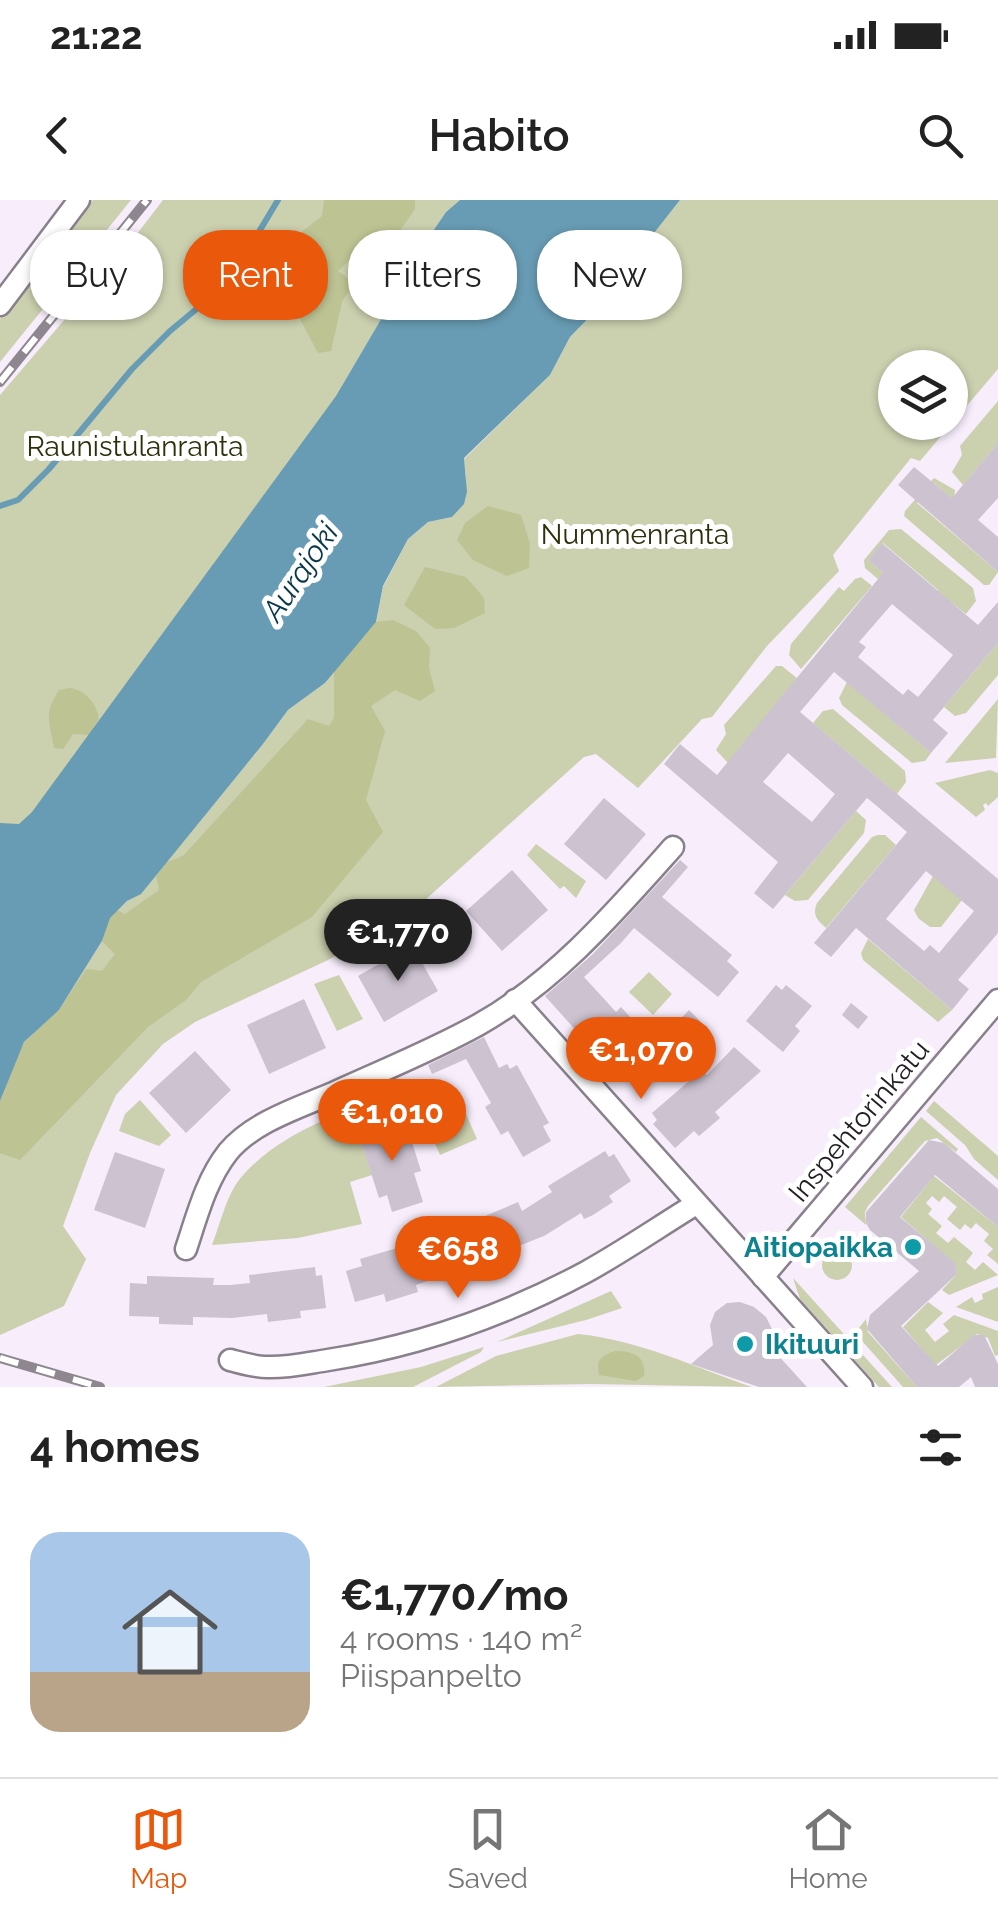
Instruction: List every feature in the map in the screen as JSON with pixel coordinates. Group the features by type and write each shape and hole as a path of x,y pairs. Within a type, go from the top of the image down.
{"street":[{"path":"0,304 79,200"},
{"path":"186,1249 215,1172 242,1139 278,1117 478,1025 515,1000 604,924 674,847"},
{"path":"515,1000 862,1387"},
{"name":"Inspehtorinkatu","path":"763,1277 998,1000"},
{"path":"230,1360 268,1367 306,1364 368,1354 485,1319 573,1279 696,1204"}],"green space":[{"path":"93,200 131,200 107,230 70,230"},
{"name":"Raunistulanranta","path":"163,200 460,200 434,230 348,230 348,320 381,320 342,386 347,404 0,874 0,395 64,320 163,320 163,230 140,230"},
{"path":"324,200 415,200 415,209 400,230 348,230 348,262 338,271 348,278 348,292 342,302 331,351 318,353 300,320 328,320 328,230 304,230 322,216"},
{"name":"Nummenranta","path":"680,200 998,200 998,369 968,404 968,350 878,350 878,440 938,440 920,461 911,458 833,555 839,571 767,646 712,717 702,719 638,788 596,754 584,757 404,919 326,961 195,1022 163,1044 116,1095 90,1153 63,1226 86,1259 64,1306 0,1335 0,1101 34,1031 59,1010 102,941 109,918 141,893 288,710 325,683 376,622 383,587 408,539 428,522 452,517 466,477 464,459 550,375 570,337 587,320 682,320 682,230 656,230"},
{"path":"30,281 30,320 34,320 0,362 0,319"},
{"path":"998,401 998,443 963,485 952,472 962,455 960,446"},
{"path":"934,478 955,490 954,500 934,483 917,503 998,572 989,585 984,585 904,516"},
{"path":"488,506 521,515 530,544 529,568 507,576 473,560 457,540 465,523"},
{"path":"901,529 973,588 976,601 966,614 951,602 940,615 938,590 883,543 868,560 889,578 879,580 865,568 864,560 889,530"},
{"path":"425,567 466,577 484,598 485,613 454,628 435,629 404,605"},
{"path":"861,577 872,586 801,669 789,655 791,644 839,587 844,591"},
{"path":"393,620 416,631 430,648 429,668 435,691 420,701 395,690 371,706 385,731 366,800 383,832 312,917 201,982 186,1000 148,1027 20,1160 0,1153 0,1101 15,1061 24,1042 59,1010 86,969 102,971 115,954 102,941 109,918 117,910 125,914 159,890 156,876 167,862 183,856 308,719 329,726 334,718 334,671 376,622"},
{"path":"998,643 998,675 966,713 955,716 944,707"},
{"path":"776,666 782,666 798,679 728,763 716,750 726,734 724,725"},
{"path":"847,682 931,753 925,761 912,763 842,705 839,698"},
{"path":"69,688 89,698 99,719 89,735 73,734 63,749 54,748 51,706 59,690"},
{"path":"998,699 996,758 945,763"},
{"path":"833,709 905,771 906,782 897,794 813,723 823,711"},
{"path":"990,770 998,773 998,797 988,806 983,805 985,810 976,817 935,783"},
{"path":"856,811 866,820 864,833 808,900 795,901 785,895"},
{"path":"885,835 896,845 826,928 816,917 817,903 872,837"},
{"path":"536,844 586,881 576,898 564,886 560,889 527,855"},
{"path":"933,876 962,900 941,927 930,927 914,910"},
{"path":"868,939 952,1010 938,1022 863,960 861,953"},
{"path":"649,972 672,994 653,1015 629,992"},
{"path":"339,975 363,1019 337,1031 314,984"},
{"path":"912,1059 918,1064 860,1135 852,1128"},
{"path":"395,1091 415,1138 404,1141 395,1117 365,1126 366,1132 359,1135 372,1175 350,1182 362,1224 298,1238 212,1245 230,1195 254,1164 311,1126"},
{"path":"140,1100 171,1135 159,1146 119,1131 125,1114"},
{"path":"460,1101 477,1139 440,1155 423,1117"},
{"path":"934,1101 998,1156 998,1180 926,1111"},
{"path":"921,1117 958,1149 956,1152 937,1138 925,1141 868,1206 866,1225 845,1207"},
{"path":"849,1132 857,1138 823,1179 810,1168"},
{"path":"934,1176 998,1227 998,1264 987,1255 993,1249 984,1241 989,1234 976,1223 971,1229 965,1224 960,1230 947,1219 957,1207 944,1196 939,1202 932,1196 926,1203 932,1209 928,1214 942,1226 936,1233 948,1243 954,1237 973,1253 966,1262 975,1270 983,1262 998,1275 949,1295 942,1290 957,1274 955,1264 901,1217"},
{"path":"837,1250 848,1254 852,1265 848,1276 837,1280 826,1276 822,1265 826,1254"},
{"path":"793,1278 892,1387 879,1387 800,1299"},
{"path":"998,1287 998,1322 956,1307 972,1297 975,1303 983,1299 982,1294"},
{"path":"611,1291 622,1308 497,1342"},
{"path":"928,1302 943,1313 925,1330 935,1342 949,1331 943,1324 954,1315 998,1331 998,1355 995,1356 988,1338 977,1334 936,1365 903,1327"},
{"path":"866,1319 868,1332 917,1387 903,1387 855,1333"},
{"path":"578,1334 645,1348 752,1387 436,1387 496,1356"},
{"path":"484,1347 413,1387 324,1387 421,1367"},
{"path":"615,1351 637,1356 643,1364 644,1376 636,1381 599,1375 601,1359"}],"water":[{"name":"Aurajoki","path":"460,200 680,200 656,230 537,230 537,320 587,320 570,337 550,375 464,458 464,504 452,517 428,522 408,539 383,586 376,622 325,683 288,710 141,894 127,901 110,918 102,941 59,1010 24,1042 0,1101 0,823 19,824 32,812 336,396 381,320 517,320 517,230 434,230"}],"building":[{"path":"998,443 998,498 978,520 998,537 998,572 898,485 914,467 952,498"},
{"path":"882,543 978,625 998,602 998,643 933,720 948,733 931,753 834,672 800,712 998,879 998,933 958,980 969,989 952,1010 856,928 831,957 814,943 907,832 878,807 867,798 773,909 754,893 778,862 664,764 680,744 717,775 883,573 868,560","holes":["892,604 953,655 918,697 908,689 903,695 858,657 866,647 859,642","788,753 835,794 812,822 763,782","926,871 974,911 939,953 930,945 924,951 886,919"]},
{"path":"604,798 646,834 606,880 564,844"},
{"path":"680,860 688,867 662,897 732,955 727,961 739,972 718,997 634,928 584,977 616,1012 621,1007 644,1032 638,1037 658,1060 634,1082 622,1069 616,1075 545,996 593,954"},
{"path":"512,870 548,910 502,951 466,911"},
{"path":"412,945 438,991 384,1022 358,976"},
{"path":"776,985 782,990 786,985 812,1006 795,1026 800,1031 783,1052 746,1021"},
{"path":"304,999 326,1048 269,1074 247,1025"},
{"path":"851,1003 868,1017 858,1029 842,1015"},
{"path":"689,1010 700,1021 681,1040 670,1030"},
{"path":"484,1037 499,1068 517,1065 549,1123 543,1126 551,1141 523,1157 508,1131 501,1135 485,1107 491,1103 466,1059 432,1074 428,1065"},
{"path":"734,1047 761,1071 715,1112 720,1118 699,1136 694,1131 675,1148 653,1124 657,1120 652,1113 702,1070 707,1075"},
{"path":"195,1051 231,1090 186,1133 149,1093"},
{"path":"396,1117 404,1141 411,1139 421,1171 414,1173 423,1202 392,1212 387,1195 379,1198 359,1135 366,1132 365,1127"},
{"name":"Aitiopaikka","path":"929,1140 944,1143 998,1189 998,1227 935,1175 900,1217 955,1263 957,1274 901,1326 938,1366 974,1335 984,1335 998,1364 998,1387 975,1387 971,1377 959,1387 917,1387 867,1329 870,1315 919,1271 870,1230 866,1212"},
{"path":"605,1151 609,1157 614,1154 631,1181 609,1196 613,1202 593,1215 584,1219 581,1213 544,1236 516,1247 519,1254 488,1268 485,1260 416,1285 418,1292 386,1302 384,1294 355,1302 346,1271 362,1266 360,1259 424,1240 427,1249 460,1235 457,1228 518,1202 522,1211 552,1192 548,1186"},
{"path":"115,1152 165,1169 145,1228 94,1210"},
{"path":"315,1267 316,1276 322,1275 326,1308 300,1311 301,1318 268,1322 267,1314 193,1317 193,1325 159,1324 159,1317 129,1316 130,1283 147,1284 147,1276 214,1278 213,1285 230,1285 250,1283 249,1275"},
{"name":"Ikituuri","path":"740,1302 766,1317 775,1335 775,1352 807,1387 759,1387 691,1364 713,1345 710,1325 715,1312 727,1303"}],"waterway":[{"path":"0,506 18,500 49,469 132,369 229,282 278,200"}],"railway":[{"path":"0,382 147,200"},
{"path":"0,1358 100,1387"}],"place":[{"name":"Aitiopaikka","path":"913,1247"},
{"name":"Ikituuri","path":"745,1344"}]}
